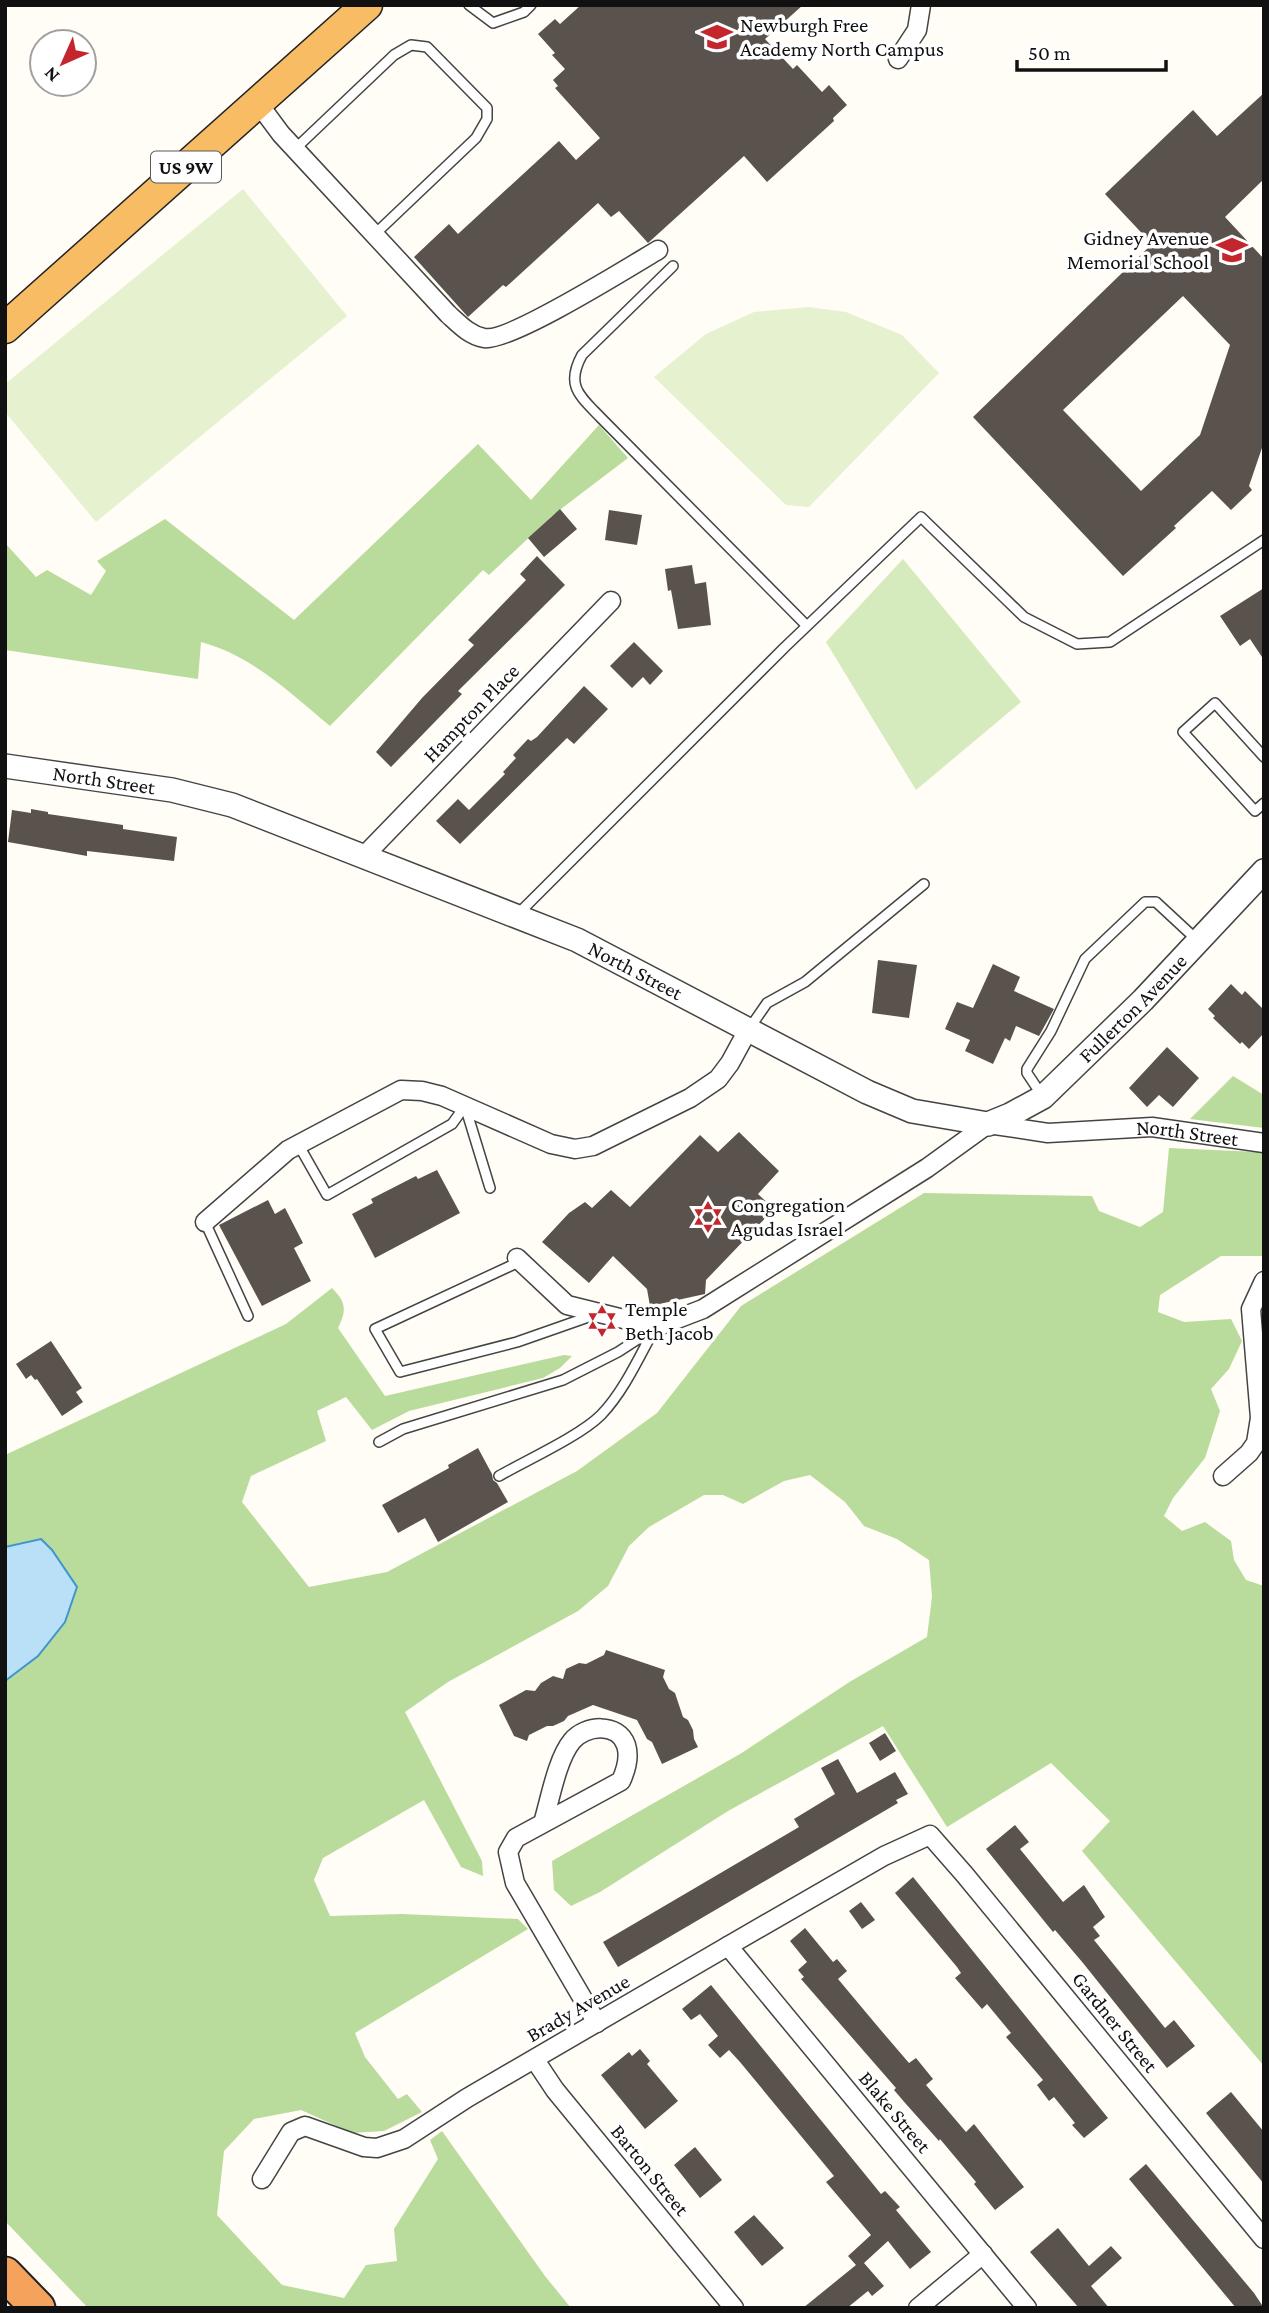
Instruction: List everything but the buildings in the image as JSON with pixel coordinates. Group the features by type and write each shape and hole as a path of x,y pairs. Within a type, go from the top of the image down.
{"highway":[{"name":"US 9W","path":"5,328 258,103 357,9"},
{"path":"5,2274 38,2308"}],"street":[{"path":"898,59 917,30 921,5"},
{"path":"258,103 295,149 448,314 466,330 486,338 503,336 575,299 658,250"},
{"name":"Hampton Place","path":"364,856 611,601"},
{"name":"North Street","path":"5,766 172,790 232,805 577,940 867,1092 912,1111 1048,1133 1152,1127 1264,1143"},
{"name":"Fullerton Avenue","path":"988,1124 1043,1097 1143,1000 1264,871"},
{"path":"205,1222 288,1150 401,1090 422,1091 465,1106 551,1144 575,1149 593,1146 690,1098 718,1079 748,1030"},
{"path":"519,1259 567,1305 656,1327 703,1309 927,1168 988,1124"},
{"path":"1223,1476 1249,1453 1256,1443 1260,1418 1251,1309 1264,1281"},
{"path":"543,1823 565,1752 571,1742 581,1732 592,1728 615,1732 625,1742 628,1755 621,1782 516,1838 508,1852 515,1883 597,2023"},
{"name":"Brady Avenue","path":"262,2179 291,2132 305,2126 364,2147 377,2148 404,2139 467,2098 728,1946 884,1856 930,1835"},
{"name":"Gardner Street","path":"930,1835 1264,2239"},
{"name":"Blake Street","path":"728,1946 1027,2308"},
{"name":"Barton Street","path":"535,2060 555,2091 734,2308"},
{"path":"918,2308 983,2254"}],"lane":[{"path":"469,5 493,23 524,12 531,5"},
{"path":"295,149 394,55 411,45 428,47 486,108 487,119 476,138 374,235"},
{"path":"673,266 582,355 574,370 574,384 584,400 601,418 807,626"},
{"path":"516,916 807,626 921,517 1024,617 1077,644 1110,642 1264,540"},
{"path":"1264,757 1215,704 1183,732 1255,811 1264,803"},
{"path":"748,1030 767,1003 805,982 925,884"},
{"path":"1043,1097 1027,1069 1051,1031 1085,959 1144,902 1156,902 1198,941"},
{"path":"298,1144 327,1195 452,1124 465,1106"},
{"path":"465,1106 490,1188"},
{"path":"205,1222 248,1316"},
{"path":"519,1259 375,1329 400,1372 517,1342 598,1313"},
{"path":"379,1441 402,1429 563,1380 618,1352 656,1327"},
{"path":"499,1476 586,1427 601,1414 627,1378 656,1327"}],"green space":[{"path":"243,189 347,316 96,522 5,412 5,384"},
{"path":"809,307 846,312 902,335 939,373 809,507 786,505 654,377 706,334 754,312"},
{"path":"599,425 628,458 553,515 489,575 483,570 330,726 254,666 220,648 201,642 198,679 5,650 5,543 36,577 47,570 91,595 106,571 97,561 165,519 294,620 478,444 531,500"},
{"path":"903,559 1021,702 916,790 826,642"},
{"path":"1233,1076 1264,1095 1264,1128 1190,1119"},
{"path":"1169,1148 1264,1154 1264,1256 1221,1256 1160,1295 1158,1312 1184,1322 1231,1319 1242,1341 1229,1369 1211,1389 1220,1411 1205,1458 1173,1498 1164,1516 1182,1531 1205,1522 1231,1541 1234,1560 1246,1580 1264,1586 1264,2066 1082,1851 1110,1821 1051,1763 947,1827 883,1726 728,1811 600,1892 571,1906 554,1890 552,1861 740,1754 851,1681 927,1637 932,1597 929,1560 897,1539 864,1526 845,1502 810,1475 784,1481 743,1504 723,1495 704,1495 649,1527 629,1546 608,1586 578,1611 448,1682 405,1712 482,1861 483,1876 461,1867 424,1800 323,1858 314,1880 330,1916 402,1914 518,1919 528,1929 355,2033 365,2057 398,2099 407,2094 422,2112 384,2131 352,2133 301,2110 254,2119 224,2151 217,2215 282,2285 344,2298 366,2265 397,2261 394,2229 438,2159 430,2140 442,2131 545,2276 571,2308 88,2308 5,2221 5,1681 38,1656 65,1622 77,1587 41,1539 5,1547 5,1455 286,1324 332,1288 344,1307 338,1328 385,1396 564,1355 572,1356 560,1368 543,1378 409,1411 372,1430 346,1397 317,1411 326,1441 251,1476 242,1502 309,1587 387,1572 577,1471 657,1413 741,1306 924,1193 1092,1196 1099,1211 1140,1227 1163,1212"}],"water":[{"path":"41,1539 52,1550 77,1587 65,1622 38,1656 5,1681 5,1547"}],"place":[{"name":"Newburgh Free Academy North Campus","path":"717,37"},
{"name":"Gidney Avenue Memorial School","path":"1232,250"},
{"name":"Congregation Agudas Israel","path":"708,1217"},
{"name":"Temple Beth Jacob","path":"602,1321"}]}
